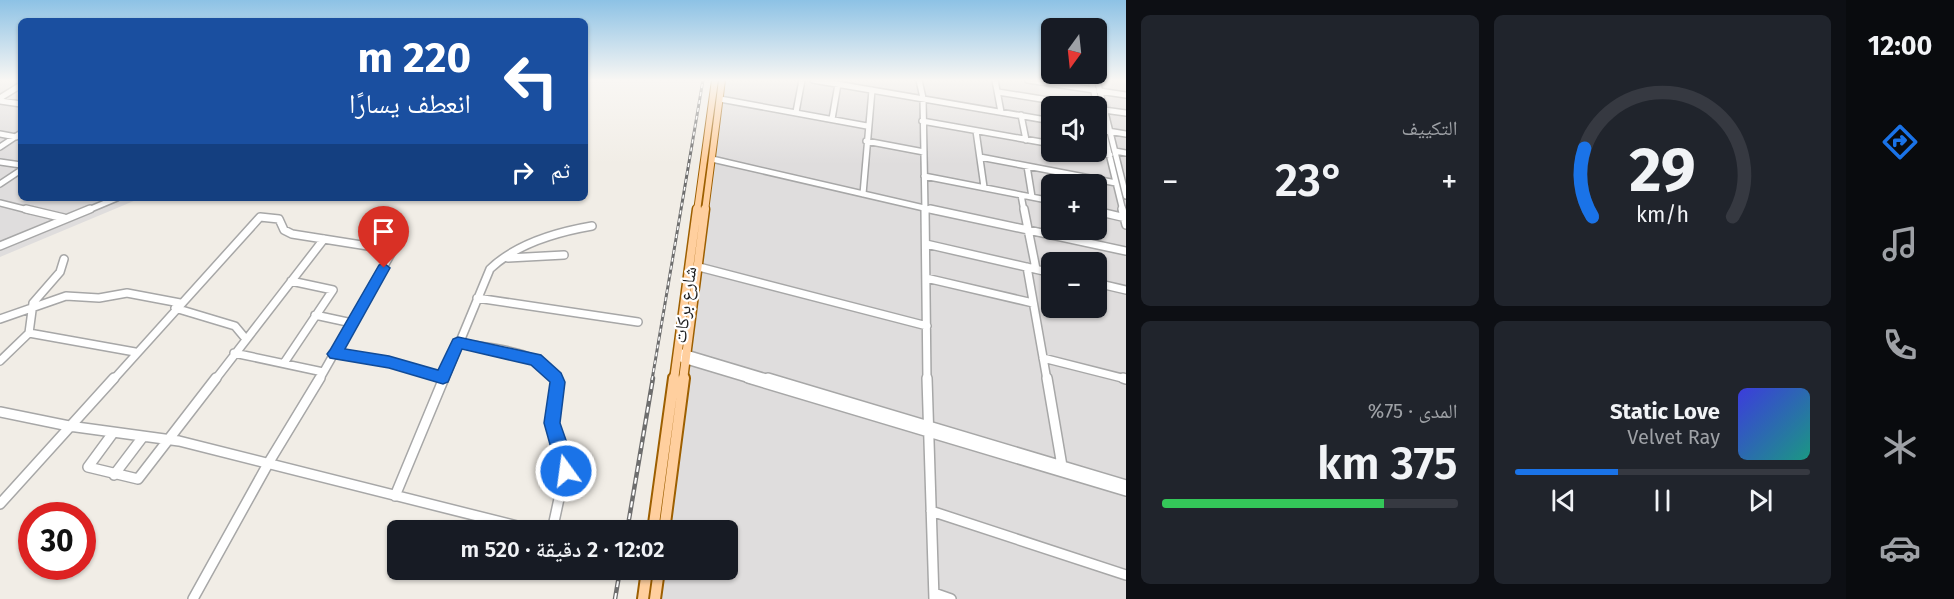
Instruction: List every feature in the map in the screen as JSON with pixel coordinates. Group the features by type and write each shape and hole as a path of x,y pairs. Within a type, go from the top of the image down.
{"main road":[{"name":"شارع بركات","path":"665,520 712,108"},
{"name":"شارع بركات","path":"654,520 699,267 719,108"},
{"path":"643,599 646,580"},
{"path":"655,599 658,580"}],"street":[{"path":"772,108 867,126"},
{"path":"796,112 797,108"},
{"path":"832,119 834,108"},
{"path":"863,194 870,108"},
{"path":"923,108 934,596 951,599"},
{"path":"978,108 1041,119"},
{"path":"1000,108 1001,112"},
{"path":"1107,110 1126,113"},
{"path":"1021,115 1026,140"},
{"path":"922,122 1041,142"},
{"path":"976,131 984,187"},
{"path":"1107,131 1126,134"},
{"path":"0,135 18,135"},
{"path":"0,147 18,136"},
{"path":"1107,140 1123,174 1126,196"},
{"path":"866,141 924,152"},
{"path":"1107,153 1126,153"},
{"path":"1112,153 1126,225"},
{"path":"980,157 1116,183"},
{"path":"712,159 1126,251"},
{"path":"0,162 18,165"},
{"path":"1027,166 1032,197"},
{"path":"0,184 18,172"},
{"path":"924,176 1041,199"},
{"path":"1021,195 1036,269"},
{"path":"0,245 105,201"},
{"path":"0,245 110,201"},
{"path":"0,203 64,218"},
{"path":"1107,214 1125,218"},
{"path":"0,504 177,305 261,216 279,219 287,232 393,250 335,354 269,462 193,599"},
{"path":"395,496 490,269 502,259 537,242 592,226"},
{"path":"114,433 88,467 138,479 324,239"},
{"path":"926,244 1041,270"},
{"path":"502,259 519,256 564,255"},
{"path":"0,361 29,333 30,310 39,295 63,267 63,259"},
{"path":"699,267 927,326"},
{"path":"1027,267 1062,466"},
{"path":"926,278 1033,303"},
{"path":"284,363 333,290 291,281"},
{"path":"1107,286 1126,290"},
{"path":"0,320 66,296 99,298 127,293 177,305 235,326 245,339"},
{"path":"477,298 638,322"},
{"path":"315,315 352,323"},
{"path":"29,333 135,352"},
{"path":"458,343 528,357 541,363 556,378 557,389 552,423 566,471 555,520"},
{"path":"234,353 323,372"},
{"path":"335,354 389,362 443,378"},
{"path":"682,356 1126,491"},
{"path":"1043,358 1126,380"},
{"path":"0,412 142,438 168,439 269,462 291,471 492,520"},
{"path":"929,430 1126,485"},
{"path":"114,475 142,438"},
{"path":"931,511 1126,575"}],"shaded area":[{"path":"0,108 18,108 18,201 134,201 0,257"},
{"path":"708,108 1041,108 1041,162 1107,162 1107,108 1126,108 1126,599 640,599 643,580 738,580 738,520 651,520"}],"railway":[{"path":"652,380 698,108"},
{"path":"629,520 653,378"},
{"path":"615,599 618,580"}],"route":[{"path":"384,268 335,354 389,362 443,378 458,343 528,357 541,363 558,382 552,410 552,423 566,471"}]}
